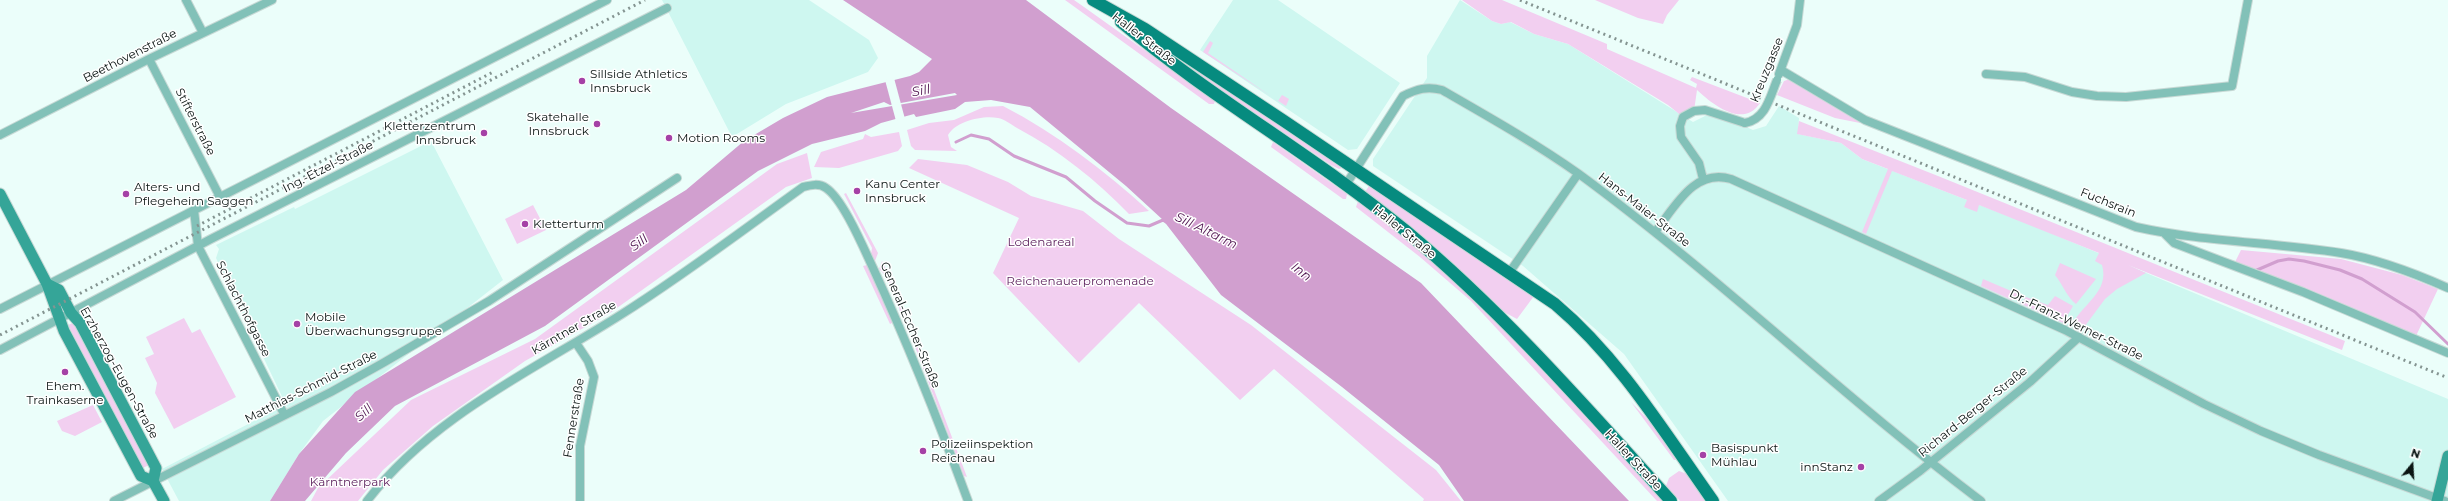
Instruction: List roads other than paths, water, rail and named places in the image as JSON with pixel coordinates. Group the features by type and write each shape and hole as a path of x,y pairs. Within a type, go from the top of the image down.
{"main road":[{"name":"Haller Straße","path":"1097,2 1145,29 1555,304 1581,326 1605,352 1713,501"},
{"name":"Haller Straße","path":"1097,2 1221,98 1404,229 1462,278 1529,346 1671,501"},
{"path":"1678,467 1690,469"},
{"path":"1662,491 1664,477"}],"street":[{"path":"186,0 203,33"},
{"name":"Beethovenstraße","path":"0,135 149,59 272,0"},
{"name":"Ing.-Etzel-Straße","path":"0,309 607,0"},
{"name":"Kreuzgasse","path":"1703,179 1699,163 1681,137 1680,126 1683,117 1694,111 1705,110 1745,123 1755,120 1764,111 1797,25 1800,0"},
{"path":"1986,74 2025,78 2072,92 2126,98 2232,86 2248,0"},
{"name":"Ing.-Etzel-Straße","path":"0,350 198,246 667,8"},
{"name":"Stifterstraße","path":"149,59 220,197"},
{"name":"Fuchsrain","path":"1781,70 1865,120 2136,227 2165,234 2342,253 2404,269 2448,288"},
{"name":"Hans-Maier-Straße","path":"1345,186 1404,96 1416,89 1430,87 1442,90 1523,137 1578,174 1655,232 1930,463 1981,501"},
{"path":"1508,273 1578,174"},
{"name":"Dr.-Franz-Werner-Straße","path":"1703,179 1716,176 1731,179 2079,337 2191,398 2261,431 2331,460 2440,500"},
{"name":"Matthias-Schmid-Straße","path":"114,501 284,414 331,392 489,301 677,178"},
{"path":"1655,232 1688,190 1703,179"},
{"name":"General-Eccher-Straße","path":"803,187 812,185 826,188 834,194 858,235 904,334 968,501"},
{"name":"Kärntner Straße","path":"367,501 377,488 436,434 522,372 576,343 643,301 803,187"},
{"name":"Erzherzog-Eugen-Straße","path":"0,194 47,284 49,295 66,315 80,323 156,468 153,481"},
{"name":"Schlachthofgasse","path":"194,210 198,246 284,414"},
{"path":"2165,234 2174,243 2303,292 2448,353"},
{"name":"Erzherzog-Eugen-Straße","path":"66,315 64,331 141,476 153,481 164,501"},
{"name":"Richard-Berger-Straße","path":"1879,501 1930,463 2030,382 2079,337"},
{"name":"Fennerstraße","path":"576,343 588,361 594,377 580,446 580,501"},
{"path":"2440,500 2448,456"}],"water":[{"path":"843,0 1026,0 1171,108 1421,283 1629,501 1464,501 1439,465 1342,387 1221,295 1163,220 1126,186 1030,107 991,100 965,102 955,109 916,117 914,114 881,123 865,131 812,144 758,171 545,326 395,406 346,453 305,501 270,501 299,454 355,392 686,190 744,141 783,118 827,97 910,76 919,72 932,59","holes":["955,93 957,95 851,113 884,102 890,105"]}],"waterway":[{"name":"Sill Altarm","path":"956,142 971,135 989,139 1014,156 1066,177 1095,201 1127,223 1149,226 1163,220 1166,222"},
{"path":"2257,270 2278,261 2289,259 2304,261 2340,270 2362,279 2415,312 2448,344"}],"railway":[{"path":"0,335 645,0"},
{"path":"1520,0 2448,378"},
{"path":"197,226 495,71"}],"place":[{"name":"Sillside Athletics Innsbruck","path":"582,81"},
{"name":"Skatehalle Innsbruck","path":"597,124"},
{"name":"Kletterzentrum Innsbruck","path":"484,133"},
{"name":"Motion Rooms","path":"669,138"},
{"name":"Kanu Center Innsbruck","path":"857,191"},
{"name":"Alters- und Pflegeheim Saggen","path":"126,194"},
{"name":"Kletterturm","path":"525,224"},
{"name":"Mobile Überwachungsgruppe","path":"297,324"},
{"name":"Ehem. Trainkaserne","path":"65,372"},
{"name":"Polizeiinspektion Reichenau","path":"923,451"},
{"name":"Basispunkt Mühlau","path":"1703,455"},
{"name":"innStanz","path":"1861,467"}],"water label":[{"name":"Sill","path":"921,91"},
{"name":"Sill","path":"639,243"},
{"name":"Inn","path":"1301,272"},
{"name":"Sill","path":"364,413"}],"park label":[{"name":"Lodenareal","path":"1041,242"},
{"name":"Reichenauerpromenade","path":"1080,281"},
{"name":"Kärntnerpark","path":"350,482"}]}
